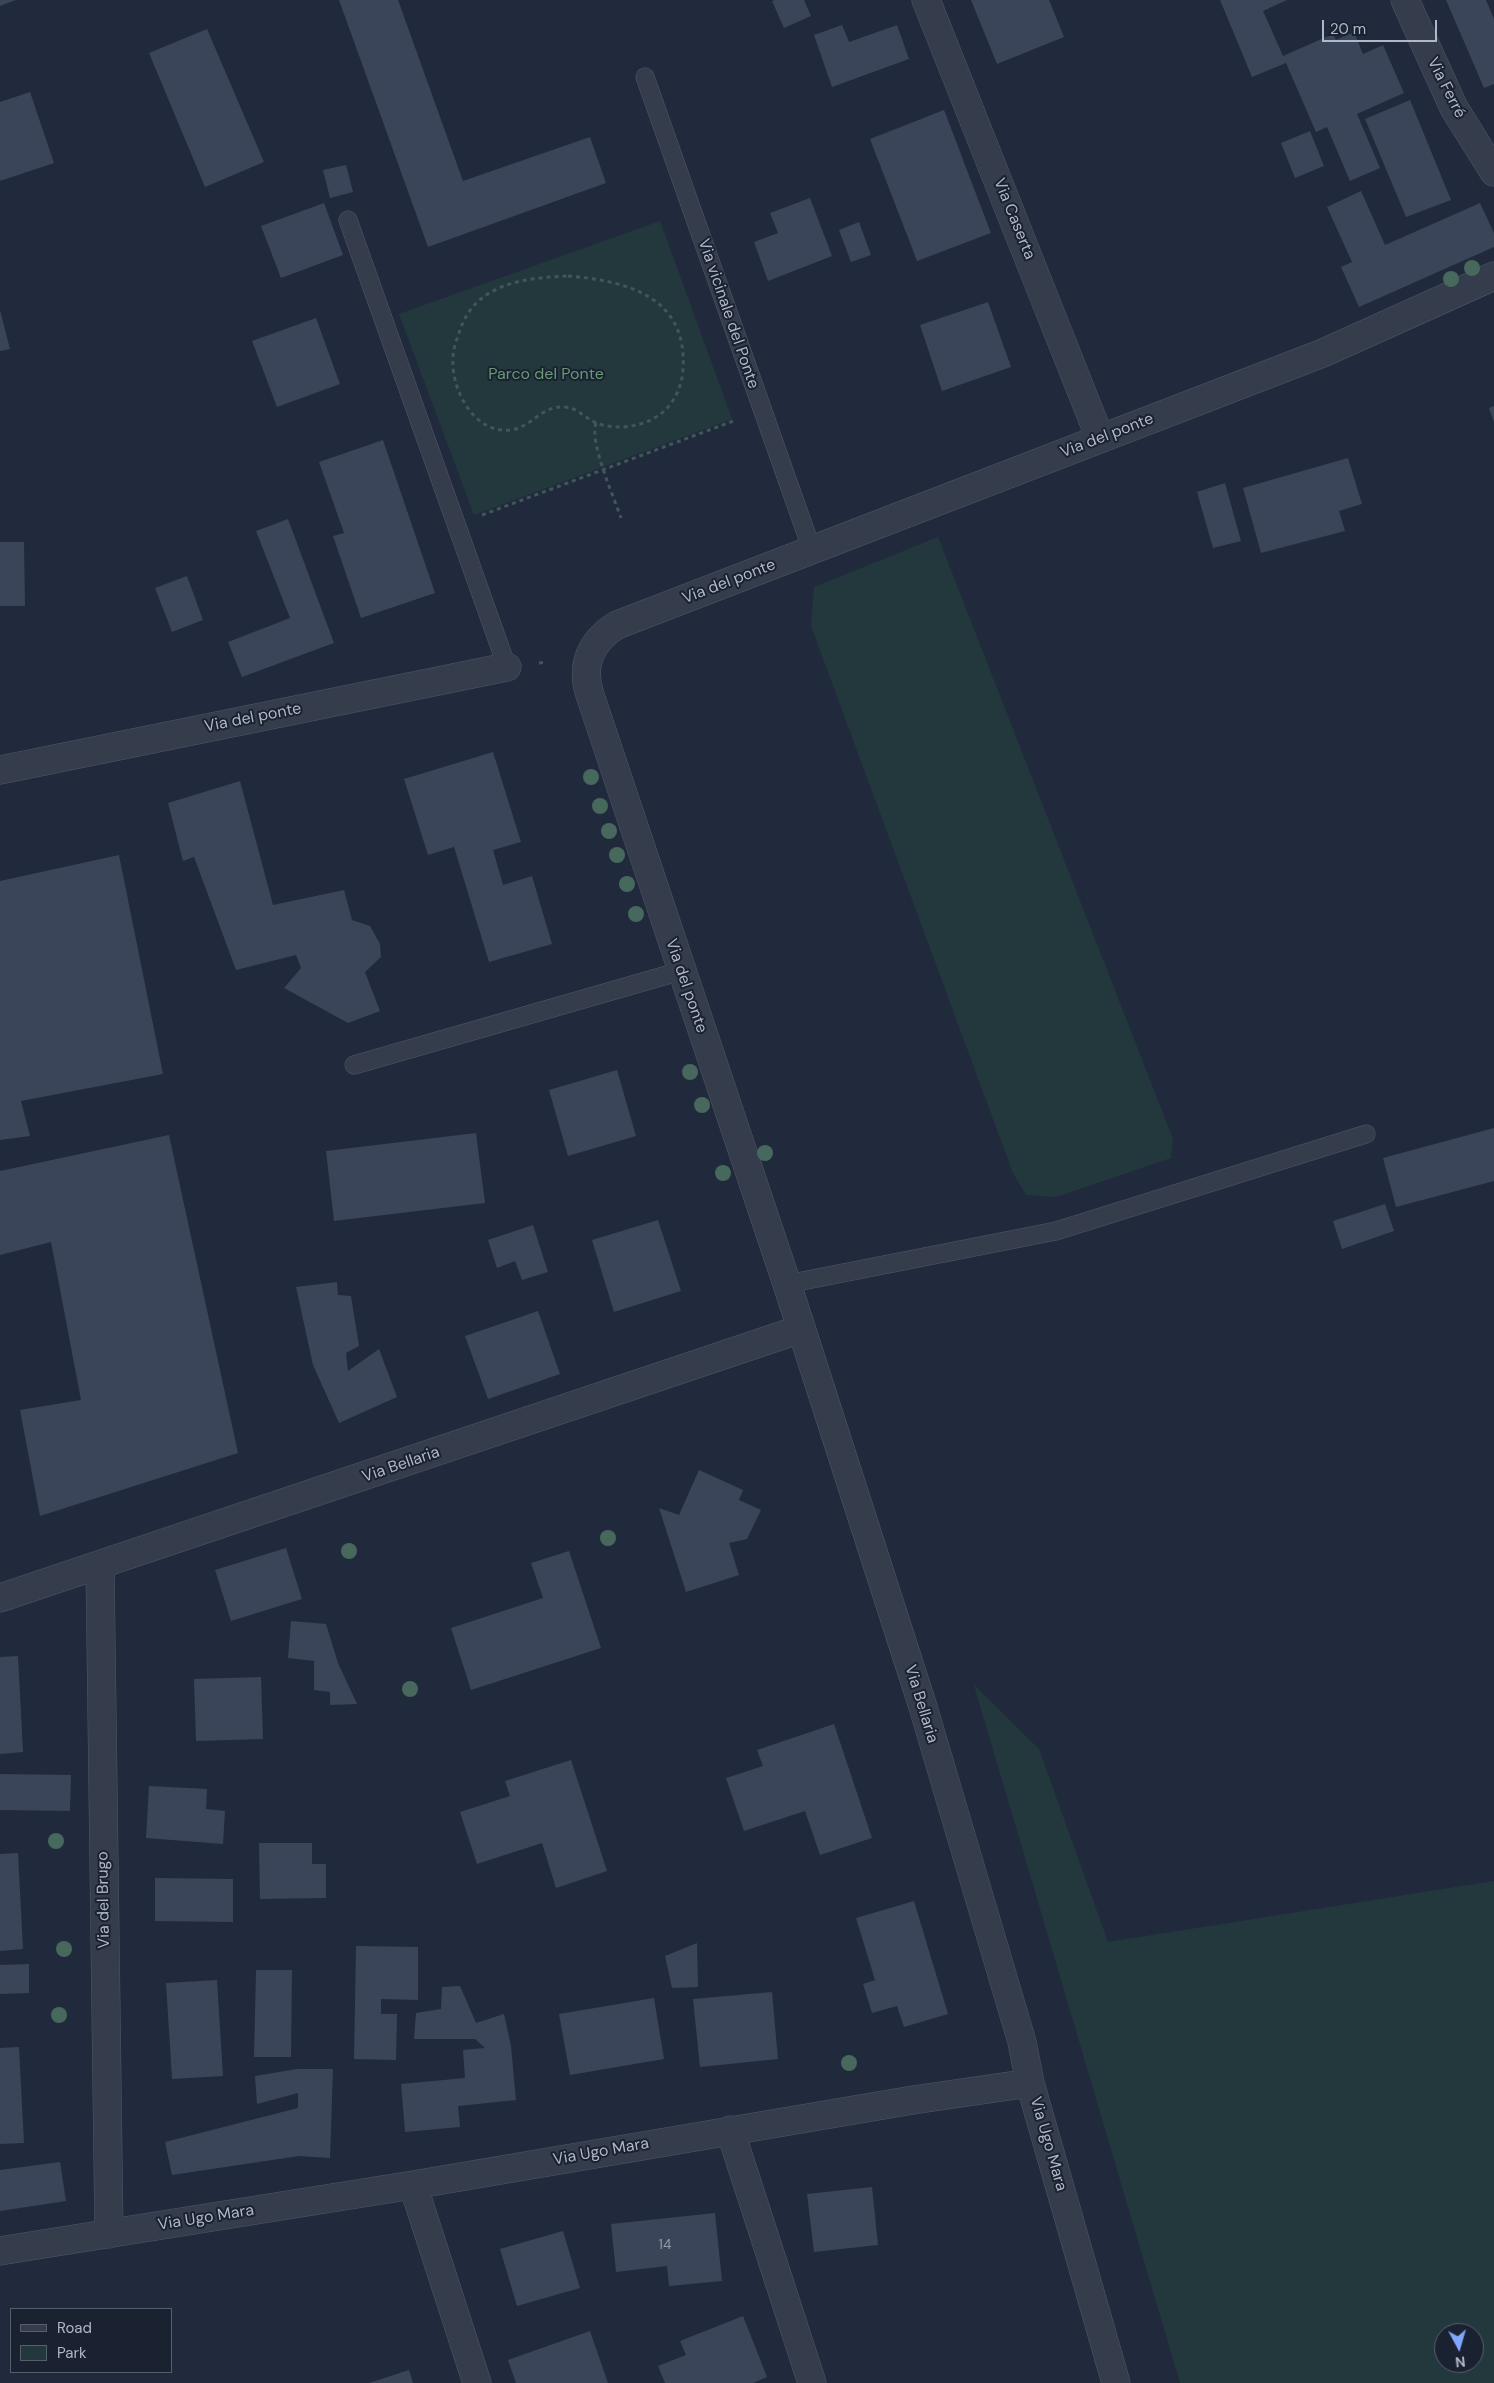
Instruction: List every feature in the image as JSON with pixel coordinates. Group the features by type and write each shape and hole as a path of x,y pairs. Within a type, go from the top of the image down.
{"street":[{"name":"Via Caserta","path":"926,0 1100,438"},
{"name":"Via Ferré","path":"1405,0 1454,108 1494,172"},
{"name":"Via del ponte","path":"786,1284 587,686 588,658 599,639 617,625 1351,342 1494,276"},
{"name":"Via del ponte","path":"0,770 507,667"},
{"name":"Via Bellaria","path":"786,1284 923,1706 1022,2042 1030,2083"},
{"name":"Via Bellaria","path":"0,1598 801,1329"},
{"name":"Via del Brugo","path":"100,1565 109,2234"},
{"name":"Via Ugo Mara","path":"0,2252 413,2185 730,2130 1030,2083 1116,2383"},
{"path":"730,2130 812,2383"},
{"path":"413,2185 477,2383"}],"lane":[{"name":"Via vicinale del Ponte","path":"645,77 812,550"},
{"path":"348,220 507,667"},
{"path":"354,1065 681,970"},
{"path":"786,1284 1056,1231 1366,1134"}],"path":[{"path":"578,277 619,284 648,296 669,312 680,334 684,360 681,383 673,400 656,418 639,424 623,426 596,423 574,409 565,407 553,407 533,421 511,430 489,426 472,414 461,396 453,360 460,327 483,297 509,284 526,279 578,277"},
{"path":"476,517 737,420"},
{"path":"596,423 594,436 621,518"}],"green space":[{"name":"Parco del Ponte","path":"660,221 732,419 474,515 399,314"},
{"path":"938,537 1173,1139 1171,1158 1056,1197 1026,1195 1013,1173 811,626 814,587"},
{"path":"974,1685 1039,1749 1108,1942 1494,1881 1494,2383 1180,2383"}],"building":[{"path":"0,0 16,0 0,6"},
{"path":"339,0 398,0 463,181 590,137 606,183 428,247"},
{"path":"804,0 811,16 784,28 772,1"},
{"path":"971,0 1049,0 1064,37 997,64"},
{"path":"1220,0 1287,0 1263,11 1283,56 1333,34 1336,40 1354,32 1363,54 1383,45 1404,93 1357,114 1380,168 1350,181 1327,127 1316,132 1286,63 1252,77"},
{"path":"1446,0 1486,0 1494,19 1494,84 1484,88"},
{"path":"842,25 849,42 897,25 909,59 832,87 814,35"},
{"path":"207,29 264,162 205,187 149,53"},
{"path":"30,92 54,163 0,181 0,102"},
{"path":"1410,100 1451,200 1406,217 1365,119"},
{"path":"944,110 991,233 917,261 870,139"},
{"path":"1310,131 1324,166 1295,178 1281,143"},
{"path":"346,165 353,192 330,198 323,170"},
{"path":"1361,191 1385,245 1480,203 1494,233 1494,247 1359,307 1341,267 1352,262 1327,207"},
{"path":"810,198 832,256 768,281 754,242 778,233 770,213"},
{"path":"324,203 343,255 281,278 261,226"},
{"path":"859,222 871,255 851,262 839,230"},
{"path":"988,302 1011,367 942,391 920,325"},
{"path":"0,310 10,349 0,351"},
{"path":"316,318 340,384 277,407 252,341"},
{"path":"1494,406 1494,422 1489,408"},
{"path":"383,440 435,593 361,618 333,536 344,533 319,462"},
{"path":"1348,458 1362,504 1339,511 1345,531 1261,553 1243,488"},
{"path":"1225,483 1241,541 1213,548 1197,492"},
{"path":"288,519 334,643 242,677 228,642 290,618 256,531"},
{"path":"0,542 24,542 25,606 0,606"},
{"path":"187,576 203,620 172,632 155,588"},
{"path":"493,752 521,842 493,850 503,885 532,876 552,944 489,962 454,847 428,855 404,779"},
{"path":"240,781 273,905 344,890 352,920 370,926 380,944 381,957 365,972 380,1011 348,1023 284,988 301,968 296,955 236,970 194,857 183,861 168,803"},
{"path":"119,855 163,1074 21,1101 30,1136 0,1140 0,881"},
{"path":"617,1070 636,1136 568,1156 549,1090"},
{"path":"1494,1128 1494,1181 1396,1207 1383,1158"},
{"path":"476,1133 485,1203 334,1221 326,1151"},
{"path":"169,1135 238,1453 40,1516 20,1410 81,1400 51,1242 0,1255 0,1171"},
{"path":"1385,1204 1394,1231 1342,1249 1333,1221"},
{"path":"658,1220 681,1291 614,1312 592,1240"},
{"path":"533,1225 548,1272 522,1280 515,1261 497,1268 488,1240"},
{"path":"337,1282 338,1295 351,1296 359,1346 346,1353 348,1371 379,1349 397,1397 339,1423 313,1365 296,1287"},
{"path":"538,1311 560,1374 488,1399 465,1336"},
{"path":"699,1470 743,1490 739,1500 761,1510 747,1539 729,1543 739,1575 686,1592 659,1508 679,1515"},
{"path":"286,1548 302,1599 231,1621 215,1570"},
{"path":"569,1551 601,1648 471,1690 451,1628 543,1598 531,1563"},
{"path":"291,1621 326,1624 338,1663 357,1704 330,1705 330,1692 314,1690 314,1661 288,1658"},
{"path":"18,1656 23,1752 0,1754 0,1657"},
{"path":"261,1677 263,1739 196,1741 194,1679"},
{"path":"834,1724 872,1838 820,1855 805,1811 744,1831 726,1778 763,1766 757,1750"},
{"path":"571,1760 607,1871 556,1888 542,1843 477,1864 460,1812 510,1796 505,1781"},
{"path":"0,1774 71,1775 70,1811 0,1810"},
{"path":"149,1786 207,1789 206,1809 225,1811 223,1844 146,1838"},
{"path":"259,1843 312,1843 312,1864 326,1864 326,1898 260,1899"},
{"path":"18,1853 23,1949 0,1951 0,1854"},
{"path":"155,1878 233,1879 233,1922 155,1921"},
{"path":"914,1901 948,2014 904,2027 897,2006 872,2013 863,1984 875,1980 856,1918"},
{"path":"697,1943 698,1987 672,1988 665,1956"},
{"path":"356,1946 418,1947 418,2000 381,1999 381,2014 397,2014 396,2060 354,2059"},
{"path":"29,1964 29,1993 0,1994 0,1965"},
{"path":"256,1970 292,1970 291,2057 254,2057"},
{"path":"217,1980 223,2076 172,2079 166,1983"},
{"path":"460,1986 476,2023 504,2014 511,2046 516,2100 458,2106 460,2127 405,2132 401,2084 465,2078 463,2050 485,2048 475,2039 414,2039 416,2013 441,2009 442,1987"},
{"path":"772,1992 778,2059 700,2067 693,1999"},
{"path":"654,1998 664,2059 570,2075 559,2014"},
{"path":"19,2047 24,2143 0,2144 0,2048"},
{"path":"297,2069 333,2069 330,2158 299,2156 172,2175 165,2142 298,2108 298,2093 257,2104 255,2076"},
{"path":"60,2162 66,2201 0,2211 0,2170"},
{"path":"872,2187 878,2245 814,2252 807,2194"},
{"path":"715,2213 722,2281 669,2286 667,2266 616,2272 611,2224"},
{"path":"563,2231 580,2288 517,2306 500,2249"},
{"path":"743,2316 767,2377 753,2383 665,2383 658,2366 686,2355 680,2341"},
{"path":"590,2331 608,2383 516,2383 508,2360"},
{"path":"409,2370 413,2383 369,2383"}]}
